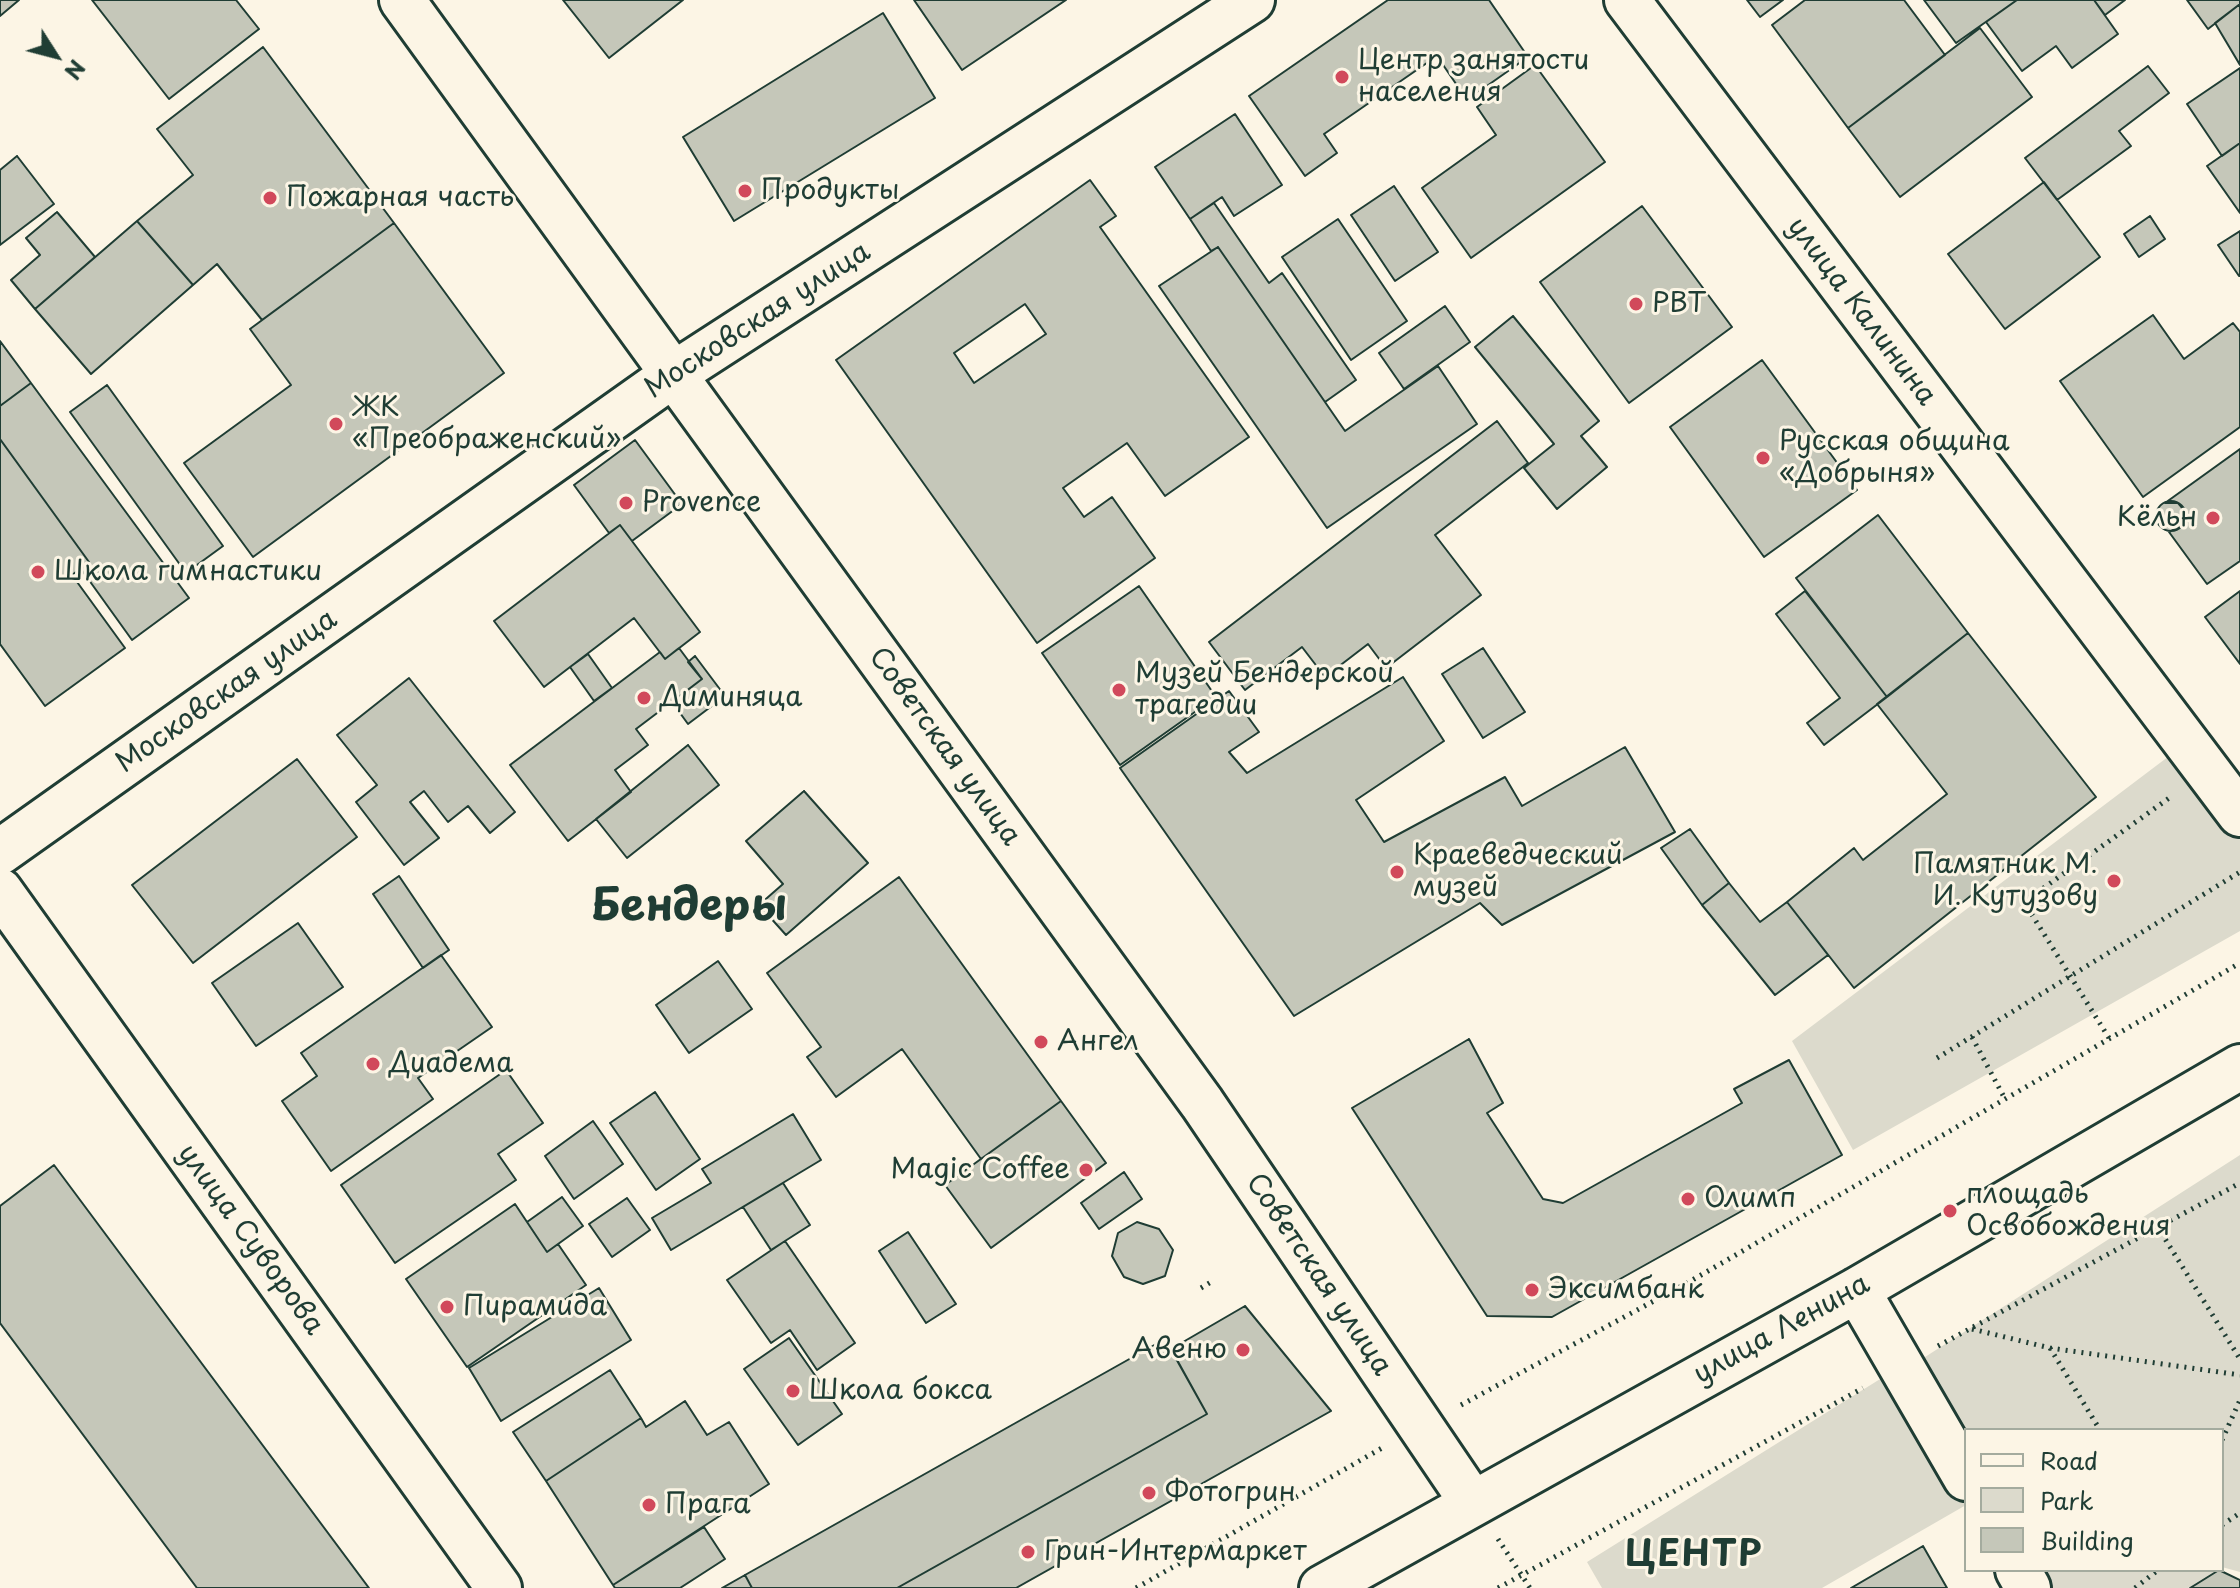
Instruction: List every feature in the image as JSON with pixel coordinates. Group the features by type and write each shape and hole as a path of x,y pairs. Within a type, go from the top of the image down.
{"street":[{"name":"Советская улица","path":"402,0 1202,1103 1472,1502"},
{"name":"Московская улица","path":"0,852 674,374 1252,0"},
{"name":"улица Калинина","path":"1627,0 2240,814"},
{"name":"улица Суворова","path":"0,891 499,1588"},
{"name":"улица Ленина","path":"1322,1588 1857,1290 2240,1067"},
{"path":"1857,1290 1964,1475"}],"path":[{"path":"2109,1038 2024,902 2207,771"},
{"path":"1937,1058 2240,872"},
{"path":"1136,1588 1421,1426 1689,1282 2240,963"},
{"path":"1972,1037 2005,1099"},
{"path":"1498,1588 2240,1183"},
{"path":"2157,1226 2240,1359"},
{"path":"1201,1288 1211,1282"},
{"path":"1971,1329 2050,1348 2240,1375"},
{"path":"2050,1348 2099,1428"},
{"path":"2224,1436 2240,1400"},
{"path":"1472,1502 1530,1588"},
{"path":"2135,1588 2155,1572"}],"green space":[{"path":"2185,744 2240,814 2240,931 1853,1150 1792,1041"},
{"path":"2240,1155 2240,1572 2224,1568 2224,1428 1964,1428 1964,1450 1911,1366"},
{"path":"1901,1366 1964,1475 1964,1506 1822,1588 1602,1588 1587,1562"},
{"path":"2037,1572 2214,1572 2188,1588 2046,1588"}],"building":[{"path":"0,0 19,0 0,16"},
{"path":"92,0 236,0 259,29 169,99"},
{"path":"563,0 683,0 609,58"},
{"path":"914,0 1066,0 962,70"},
{"name":"Центр занятости населения","path":"1388,0 1489,0 1528,57 1467,100 1437,56 1324,134 1337,153 1305,176 1249,96"},
{"path":"1747,0 1783,0 1760,17"},
{"path":"1805,0 1904,0 1945,55 1848,128 1772,25"},
{"path":"1924,0 2017,0 1956,43"},
{"path":"2017,0 2094,0 2118,34 2072,68 2056,46 2022,71 1986,22"},
{"path":"2094,0 2125,0 2105,15"},
{"path":"2187,0 2240,0 2240,4 2208,29"},
{"path":"2240,4 2240,65 2215,23"},
{"path":"883,13 935,98 734,221 683,137"},
{"path":"1980,28 2032,97 1900,197 1848,128"},
{"name":"Пожарная часть","path":"263,47 394,223 262,320 217,264 193,285 137,221 193,175 157,129"},
{"path":"1535,65 1605,162 1471,258 1422,188 1496,135 1477,107"},
{"path":"2148,66 2169,93 2119,131 2131,146 2057,200 2025,158"},
{"path":"2240,68 2240,143 2222,156 2187,104"},
{"path":"1235,114 1282,185 1234,216 1222,197 1190,219 1155,167"},
{"path":"2240,143 2240,213 2207,166"},
{"path":"17,156 54,204 0,245 0,170"},
{"path":"1090,180 1116,216 1100,227 1249,437 1165,496 1127,443 1063,488 1084,517 1112,497 1155,558 1037,643 836,360","holes":["1025,304 1046,334 974,383 954,353"]},
{"path":"2044,182 2100,257 2005,329 1948,254"},
{"path":"1394,186 1438,252 1395,281 1351,215"},
{"path":"1214,203 1269,283 1282,273 1356,380 1325,402 1218,247 1211,251 1190,219"},
{"name":"РВТ","path":"1642,206 1732,327 1629,403 1540,282"},
{"path":"57,212 95,257 35,309 11,280 40,255 26,238"},
{"path":"2150,216 2165,239 2139,257 2124,234"},
{"path":"1338,219 1407,321 1351,360 1282,257"},
{"path":"137,221 193,285 91,374 35,309"},
{"name":"ЖК «Преображенский»","path":"394,223 504,373 253,557 184,463 291,385 250,329"},
{"path":"2240,231 2240,276 2239,276 2218,245"},
{"path":"1218,247 1345,431 1438,366 1477,424 1327,528 1159,286"},
{"path":"1445,306 1470,342 1404,389 1379,353"},
{"path":"2153,315 2184,359 2233,323 2240,332 2240,427 2143,497 2060,381"},
{"path":"1513,316 1599,421 1581,436 1607,467 1557,509 1524,468 1554,444 1475,347"},
{"path":"0,341 31,383 0,406"},
{"name":"Русская община «Добрыня»","path":"1762,360 1857,490 1764,557 1670,427"},
{"path":"31,383 189,598 132,640 81,569 89,562 0,439 0,406"},
{"path":"107,385 223,546 186,573 70,412"},
{"path":"1497,421 1528,463 1435,535 1481,595 1386,668 1368,644 1325,677 1302,647 1245,690 1209,642"},
{"name":"Школа гимнастики","path":"0,439 89,562 72,575 125,648 45,706 0,644"},
{"path":"635,440 682,504 632,541 620,525 609,533 574,485"},
{"name":"Кёльн","path":"2240,449 2240,561 2207,584 2169,532 2183,525 2184,510 2178,503 2165,503"},
{"path":"2171,501 2182,505 2186,516 2182,527 2171,531 2160,527 2156,516 2160,505"},
{"path":"1878,515 1968,633 1887,697 1796,578"},
{"path":"620,525 700,632 665,659 634,618 544,687 494,621"},
{"path":"1139,586 1216,697 1120,765 1042,653"},
{"path":"1805,591 1887,697 1824,745 1807,723 1840,698 1776,614"},
{"path":"2240,591 2240,664 2205,617"},
{"path":"1968,633 2096,797 1854,988 1787,902 1854,848 1863,860 1947,794 1877,704"},
{"path":"679,648 702,679 636,729 648,745 615,770 631,792 568,841 510,765 660,652 665,659"},
{"path":"1483,648 1525,712 1483,738 1442,674"},
{"path":"588,654 612,688 594,701 570,667"},
{"path":"695,656 725,696 688,724 672,702 702,679 688,662"},
{"name":"Краеведческий музей","path":"1403,677 1444,741 1356,800 1384,842 1505,777 1522,806 1625,747 1675,832 1502,925 1480,903 1294,1016 1120,768 1229,691 1259,732 1229,752 1247,773"},
{"path":"409,678 515,812 490,833 468,806 448,822 424,791 410,802 439,838 404,865 356,802 377,785 337,735"},
{"path":"688,745 719,785 627,858 596,819"},
{"path":"297,759 357,837 193,963 132,885"},
{"path":"804,791 868,863 786,935 759,905 783,884 746,841"},
{"path":"1690,829 1729,883 1702,905 1661,848"},
{"path":"399,876 449,950 423,968 373,894"},
{"path":"899,877 1061,1101 981,1159 902,1049 836,1097 807,1057 821,1047 767,973"},
{"path":"1729,883 1760,922 1787,902 1828,955 1775,995 1702,905"},
{"path":"298,923 343,987 256,1046 212,983"},
{"name":"Диадема","path":"441,955 492,1027 418,1078 433,1099 331,1171 282,1101 317,1076 301,1053"},
{"path":"718,961 752,1009 689,1053 656,1005"},
{"path":"1469,1039 1503,1103 1487,1113 1543,1199 1563,1203 1742,1103 1734,1089 1789,1060 1842,1155 1552,1317 1487,1316 1352,1108"},
{"path":"506,1070 543,1123 498,1154 516,1180 395,1263 341,1185"},
{"path":"655,1092 700,1159 656,1190 610,1123"},
{"path":"1061,1101 1106,1163 991,1248 945,1185"},
{"path":"793,1114 821,1160 671,1250 652,1218 711,1183 702,1169"},
{"path":"593,1121 623,1164 574,1199 545,1156"},
{"path":"54,1165 369,1588 197,1588 0,1323 0,1206"},
{"path":"1124,1172 1142,1199 1099,1229 1081,1203"},
{"path":"783,1183 810,1225 771,1250 743,1207"},
{"path":"562,1197 583,1226 547,1252 527,1222"},
{"path":"627,1198 650,1230 612,1257 589,1224"},
{"path":"515,1204 547,1252 558,1244 586,1285 467,1367 406,1279"},
{"path":"1137,1222 1159,1229 1173,1250 1165,1276 1143,1284 1124,1277 1112,1256 1118,1233"},
{"path":"908,1232 956,1304 926,1323 879,1251"},
{"path":"785,1241 855,1343 817,1370 790,1330 771,1343 727,1280"},
{"path":"599,1288 631,1340 501,1421 469,1368"},
{"path":"1245,1306 1331,1411 1016,1588 897,1588 1207,1414 1171,1349"},
{"name":"Школа бокса","path":"789,1338 842,1414 798,1445 744,1369"},
{"path":"1165,1339 1207,1414 897,1588 752,1588 745,1575"},
{"path":"610,1370 641,1418 546,1481 513,1432"},
{"name":"Прага","path":"685,1401 707,1435 729,1422 769,1484 613,1585 546,1481 641,1418 646,1427"},
{"path":"704,1527 725,1559 680,1588 615,1588 613,1585"},
{"path":"1923,1546 1947,1588 1851,1588"},
{"path":"2216,1572 2240,1580 2240,1588 2190,1588"},
{"path":"745,1575 752,1588 722,1588"}],"place":[{"name":"Центр занятости населения","path":"1342,77"},
{"name":"Продукты","path":"745,191"},
{"name":"Пожарная часть","path":"270,198"},
{"name":"РВТ","path":"1636,304"},
{"name":"ЖК «Преображенский»","path":"336,424"},
{"name":"Русская община «Добрыня»","path":"1763,458"},
{"name":"Provence","path":"626,503"},
{"name":"Кёльн","path":"2213,518"},
{"name":"Школа гимнастики","path":"38,572"},
{"name":"Музей Бендерской трагедии","path":"1119,690"},
{"name":"Диминяца","path":"644,698"},
{"name":"Краеведческий музей","path":"1397,872"},
{"name":"Памятник М. И. Кутузову","path":"2114,881"},
{"name":"Ангел","path":"1041,1042"},
{"name":"Диадема","path":"373,1064"},
{"name":"Magic Coffee","path":"1086,1170"},
{"name":"Олимп","path":"1688,1199"},
{"name":"площадь Освобождения","path":"1950,1211"},
{"name":"Эксимбанк","path":"1532,1290"},
{"name":"Пирамида","path":"447,1307"},
{"name":"Авеню","path":"1243,1350"},
{"name":"Школа бокса","path":"793,1391"},
{"name":"Фотогрин","path":"1149,1493"},
{"name":"Прага","path":"649,1505"},
{"name":"Грин-Интермаркет","path":"1028,1552"}],"district":[{"name":"Бендеры","path":"689,908"},
{"name":"ЦЕНТР","path":"1694,1556"}]}
